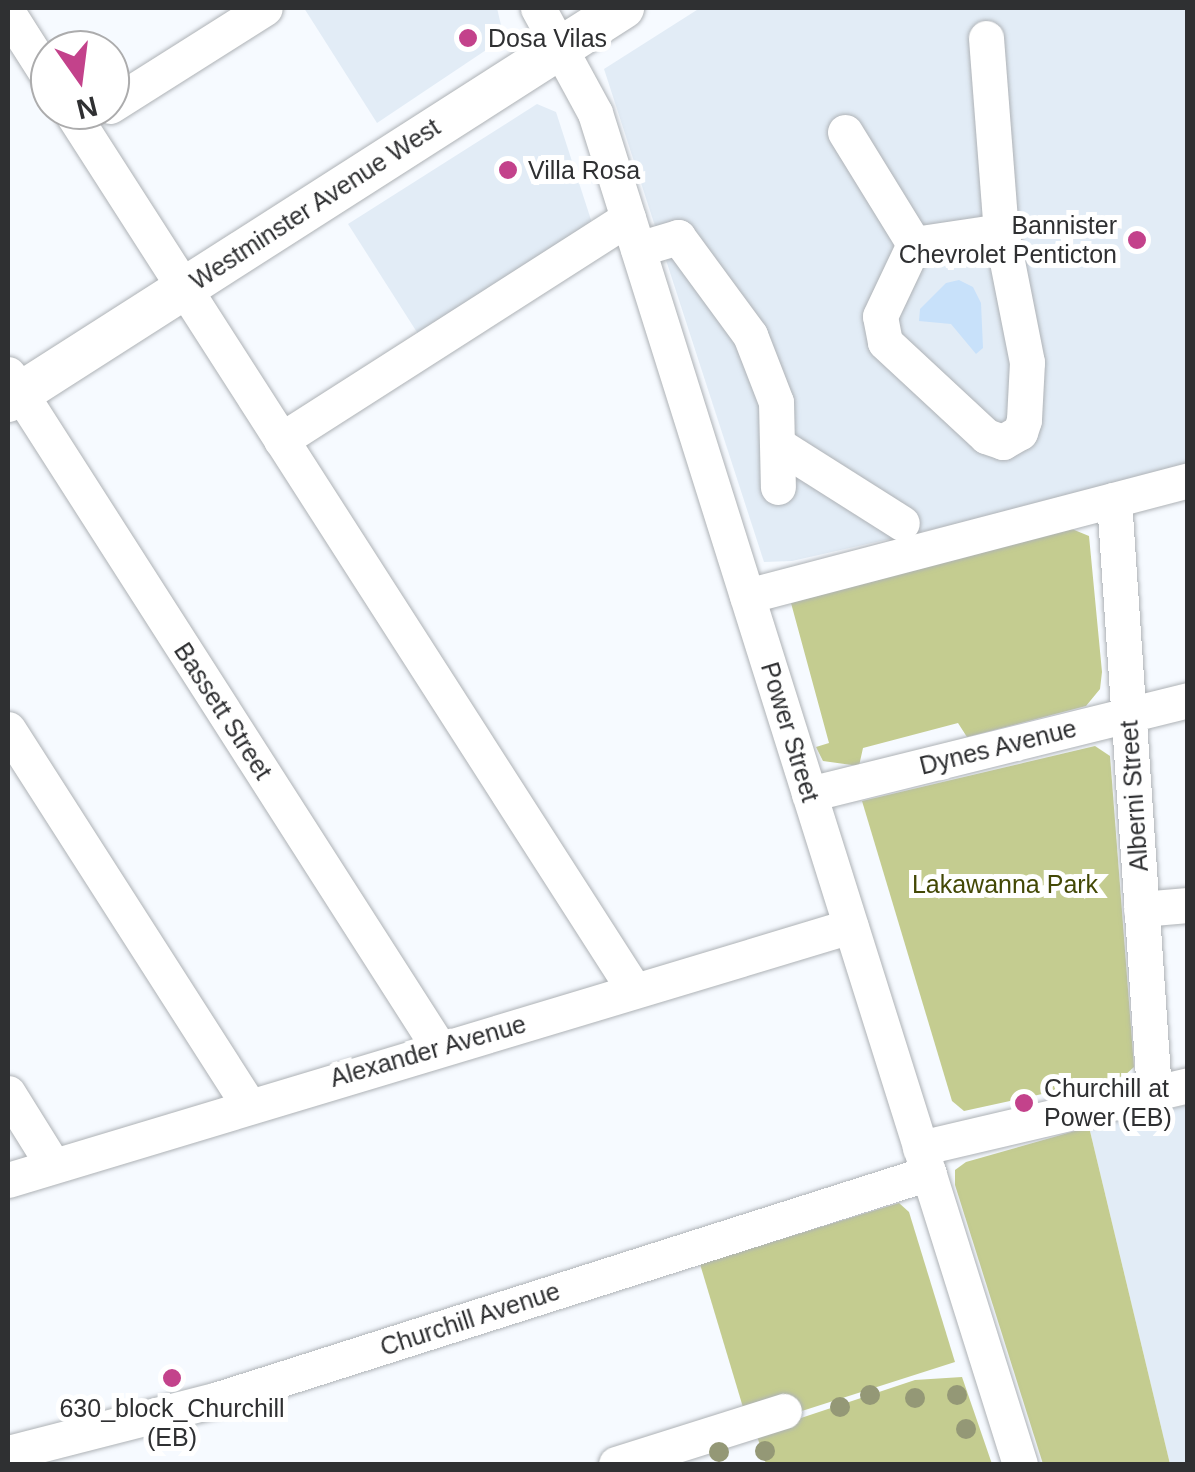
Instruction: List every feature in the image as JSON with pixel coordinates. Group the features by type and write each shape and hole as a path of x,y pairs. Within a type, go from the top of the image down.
{"main road":[{"name":"Westminster Avenue West","path":"12,389 184,288 623,8"}],"street":[{"path":"130,93 265,8"},
{"name":"Power Street","path":"538,8 563,46 595,113 1020,1464"},
{"path":"8,13 30,48"},
{"path":"914,244 880,316 885,342 986,436 1003,442 1020,432 1024,420 1026,362 1001,231 986,38"},
{"path":"93,130 184,288 634,990"},
{"path":"845,132 914,244"},
{"path":"914,244 1001,231"},
{"path":"281,440 633,234 678,237 750,335 776,402 778,487"},
{"name":"Bassett Street","path":"12,389 439,1048"},
{"path":"780,446 902,523"},
{"path":"747,596 1188,480"},
{"name":"Alberni Street","path":"1114,500 1141,909 1171,1088"},
{"name":"Dynes Avenue","path":"809,794 1188,700"},
{"path":"8,729 248,1104"},
{"path":"1141,909 1188,905"},
{"name":"Alexander Avenue","path":"8,1180 51,1162 851,926"},
{"name":"Churchill Avenue","path":"8,1452 214,1400 925,1161 1171,1088"},
{"path":"8,1093 51,1162"},
{"path":"616,1464 784,1411"}],"shaded area":[{"path":"304,8 497,8 504,38 377,123"},
{"path":"700,8 1187,8 1187,472 792,561 764,562 604,69"},
{"path":"537,104 556,112 593,226 420,337 348,224"},
{"path":"1187,1105 1188,1464 1170,1464 1089,1127"}],"green space":[{"path":"1067,527 1089,536 1102,672 1100,689 1086,706 967,737 958,723 863,748 859,766 823,761 816,747 829,743 791,603"},
{"name":"Lakawanna Park","path":"1095,746 1110,756 1134,1067 1124,1076 964,1111 952,1101 862,801"},
{"path":"1089,1127 1170,1464 1043,1464 955,1185 955,1170 966,1162"},
{"path":"899,1203 909,1212 955,1362 761,1424 745,1414 700,1264"},
{"path":"962,1377 992,1464 766,1464 756,1433 915,1380"}],"water":[{"path":"959,280 973,287 981,303 983,348 976,354 951,324 919,321 920,309 946,283"}],"place":[{"name":"Dosa Vilas","path":"468,38"},
{"name":"Villa Rosa","path":"508,170"},
{"name":"Bannister Chevrolet Penticton","path":"1137,240"},
{"name":"Churchill at Power (EB)","path":"1024,1103"},
{"name":"630_block_Churchill (EB)","path":"172,1378"}]}
